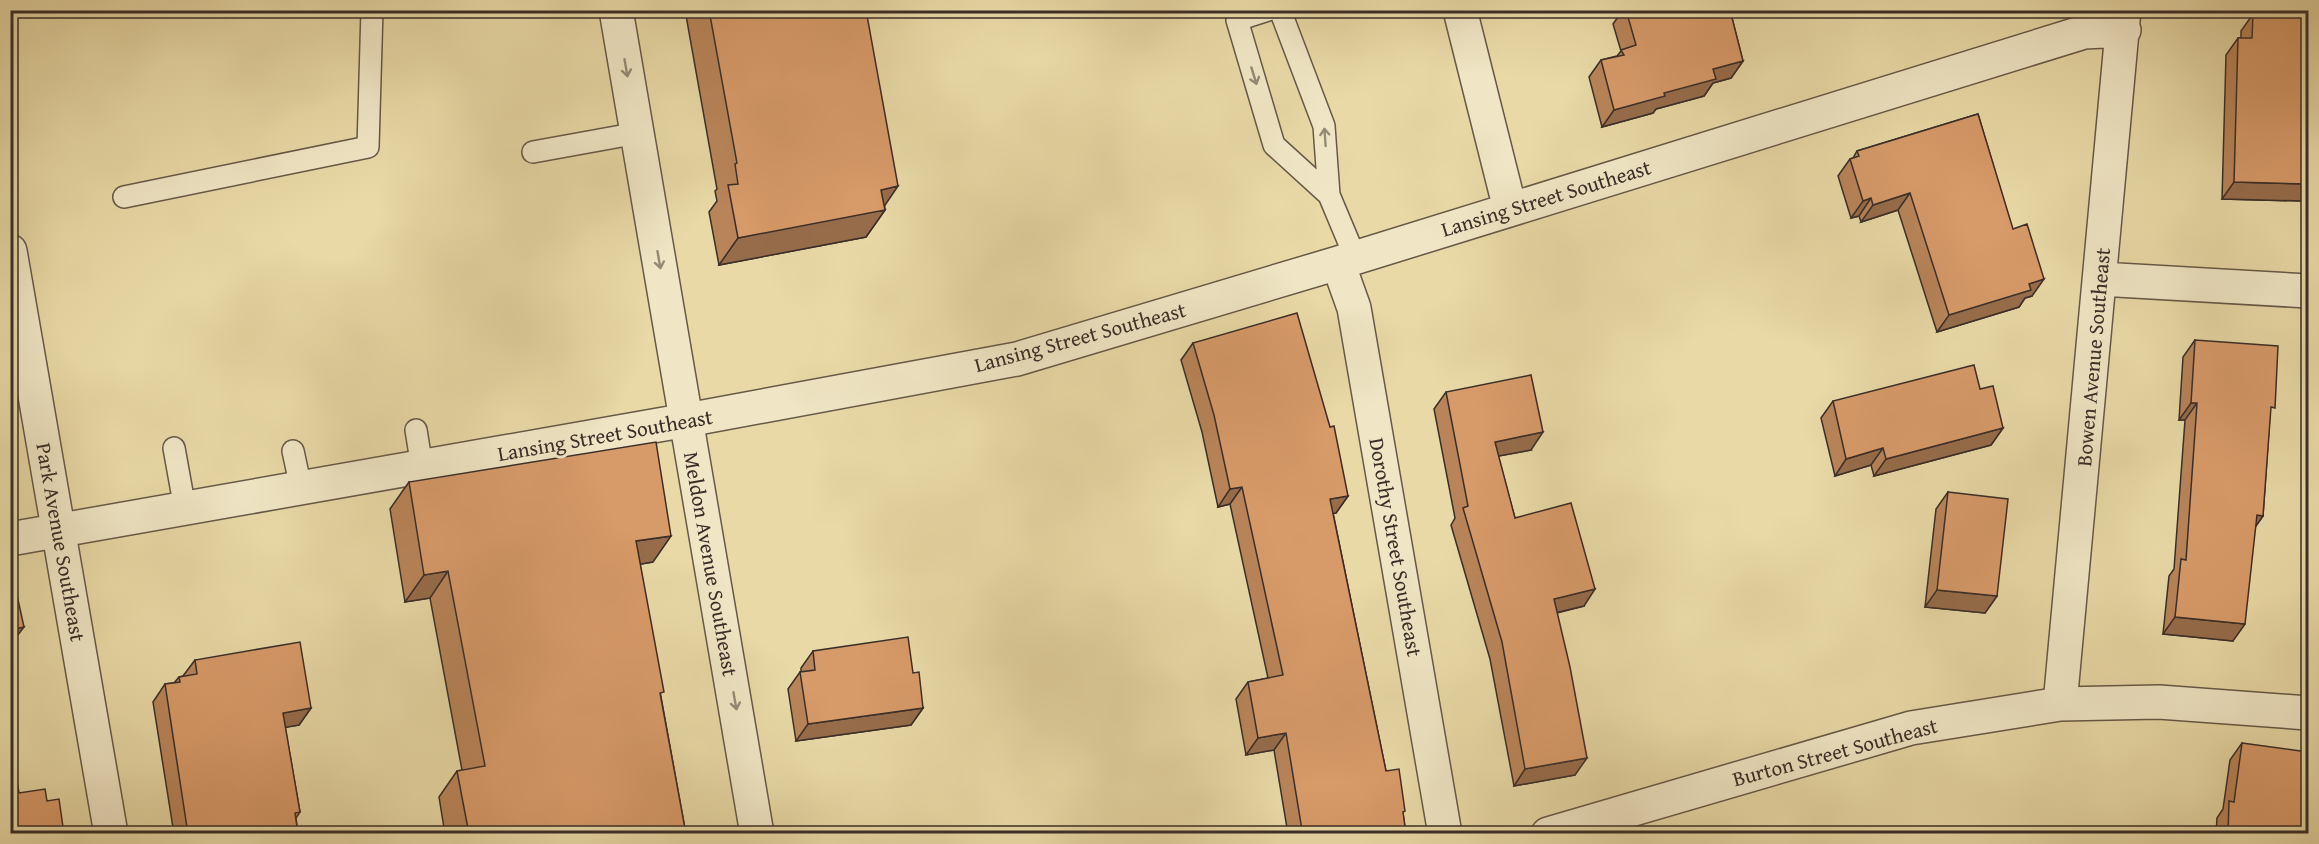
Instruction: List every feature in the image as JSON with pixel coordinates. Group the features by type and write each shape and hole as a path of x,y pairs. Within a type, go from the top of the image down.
{"street":[{"name":"Meldon Avenue Southeast","path":"616,10 757,834"},
{"path":"1460,10 1510,209"},
{"name":"Lansing Street Southeast","path":"10,539 687,420 1017,359 2124,20"},
{"name":"Bowen Avenue Southeast","path":"2060,704 2124,20"},
{"name":"Park Avenue Southeast","path":"10,251 111,834"},
{"name":"Dorothy Street Southeast","path":"1346,260 1445,834"},
{"path":"2100,279 2308,291"},
{"name":"Burton Street Southeast","path":"1548,834 1911,728 2060,704 2159,702 2308,713"}],"lane":[{"path":"124,197 368,147 372,10"},
{"path":"1268,10 1237,20 1274,145 1329,195"},
{"path":"1280,10 1324,126 1329,195 1346,260"},
{"path":"533,152 638,133"},
{"path":"416,430 422,467"},
{"path":"174,448 186,509"},
{"path":"293,451 301,488"}],"building":[{"path":"709,10 866,10 898,186 881,190 885,210 738,238 728,185 738,184 735,164 737,163"},
{"path":"1626,10 1730,10 1743,61 1713,69 1716,79 1614,110 1601,60 1624,55 1621,50 1636,45"},
{"path":"2253,14 2308,16 2308,184 2234,182 2238,38 2252,38"},
{"path":"1978,114 2013,229 2027,224 2044,279 2029,284 2031,290 1949,315 1910,193 1873,205 1871,198 1863,201 1850,159 1859,156 1857,151"},
{"path":"1297,313 1330,427 1334,426 1348,496 1330,499 1386,771 1399,769 1406,834 1314,834 1313,828 1302,830 1286,733 1258,738 1248,682 1283,675 1242,487 1230,489 1214,415 1193,343"},
{"path":"2195,340 2278,346 2275,408 2271,407 2263,516 2257,515 2245,624 2175,617 2181,559 2186,560 2197,403 2191,403"},
{"path":"1974,365 1980,389 1993,386 2003,428 1886,459 1883,448 1846,459 1833,401"},
{"path":"1531,375 1543,432 1495,442 1515,518 1571,503 1595,589 1554,599 1570,667 1587,758 1525,769 1502,642 1463,508 1468,506 1446,392"},
{"path":"656,442 671,536 636,541 664,692 660,693 686,834 469,834 457,771 485,766 448,571 424,575 409,482"},
{"path":"1948,492 2008,499 1997,596 1937,590"},
{"path":"10,586 15,586 24,627 14,629 16,638 10,639"},
{"path":"908,637 913,673 919,672 923,708 808,724 800,672 815,670 813,651"},
{"path":"300,642 311,708 283,713 300,812 295,813 298,834 188,834 165,684 180,682 179,677 197,674 195,660"},
{"path":"10,741 19,793 45,789 47,801 59,799 64,834 10,834"},
{"path":"2242,743 2308,752 2308,834 2228,834 2229,801 2234,802"}]}
